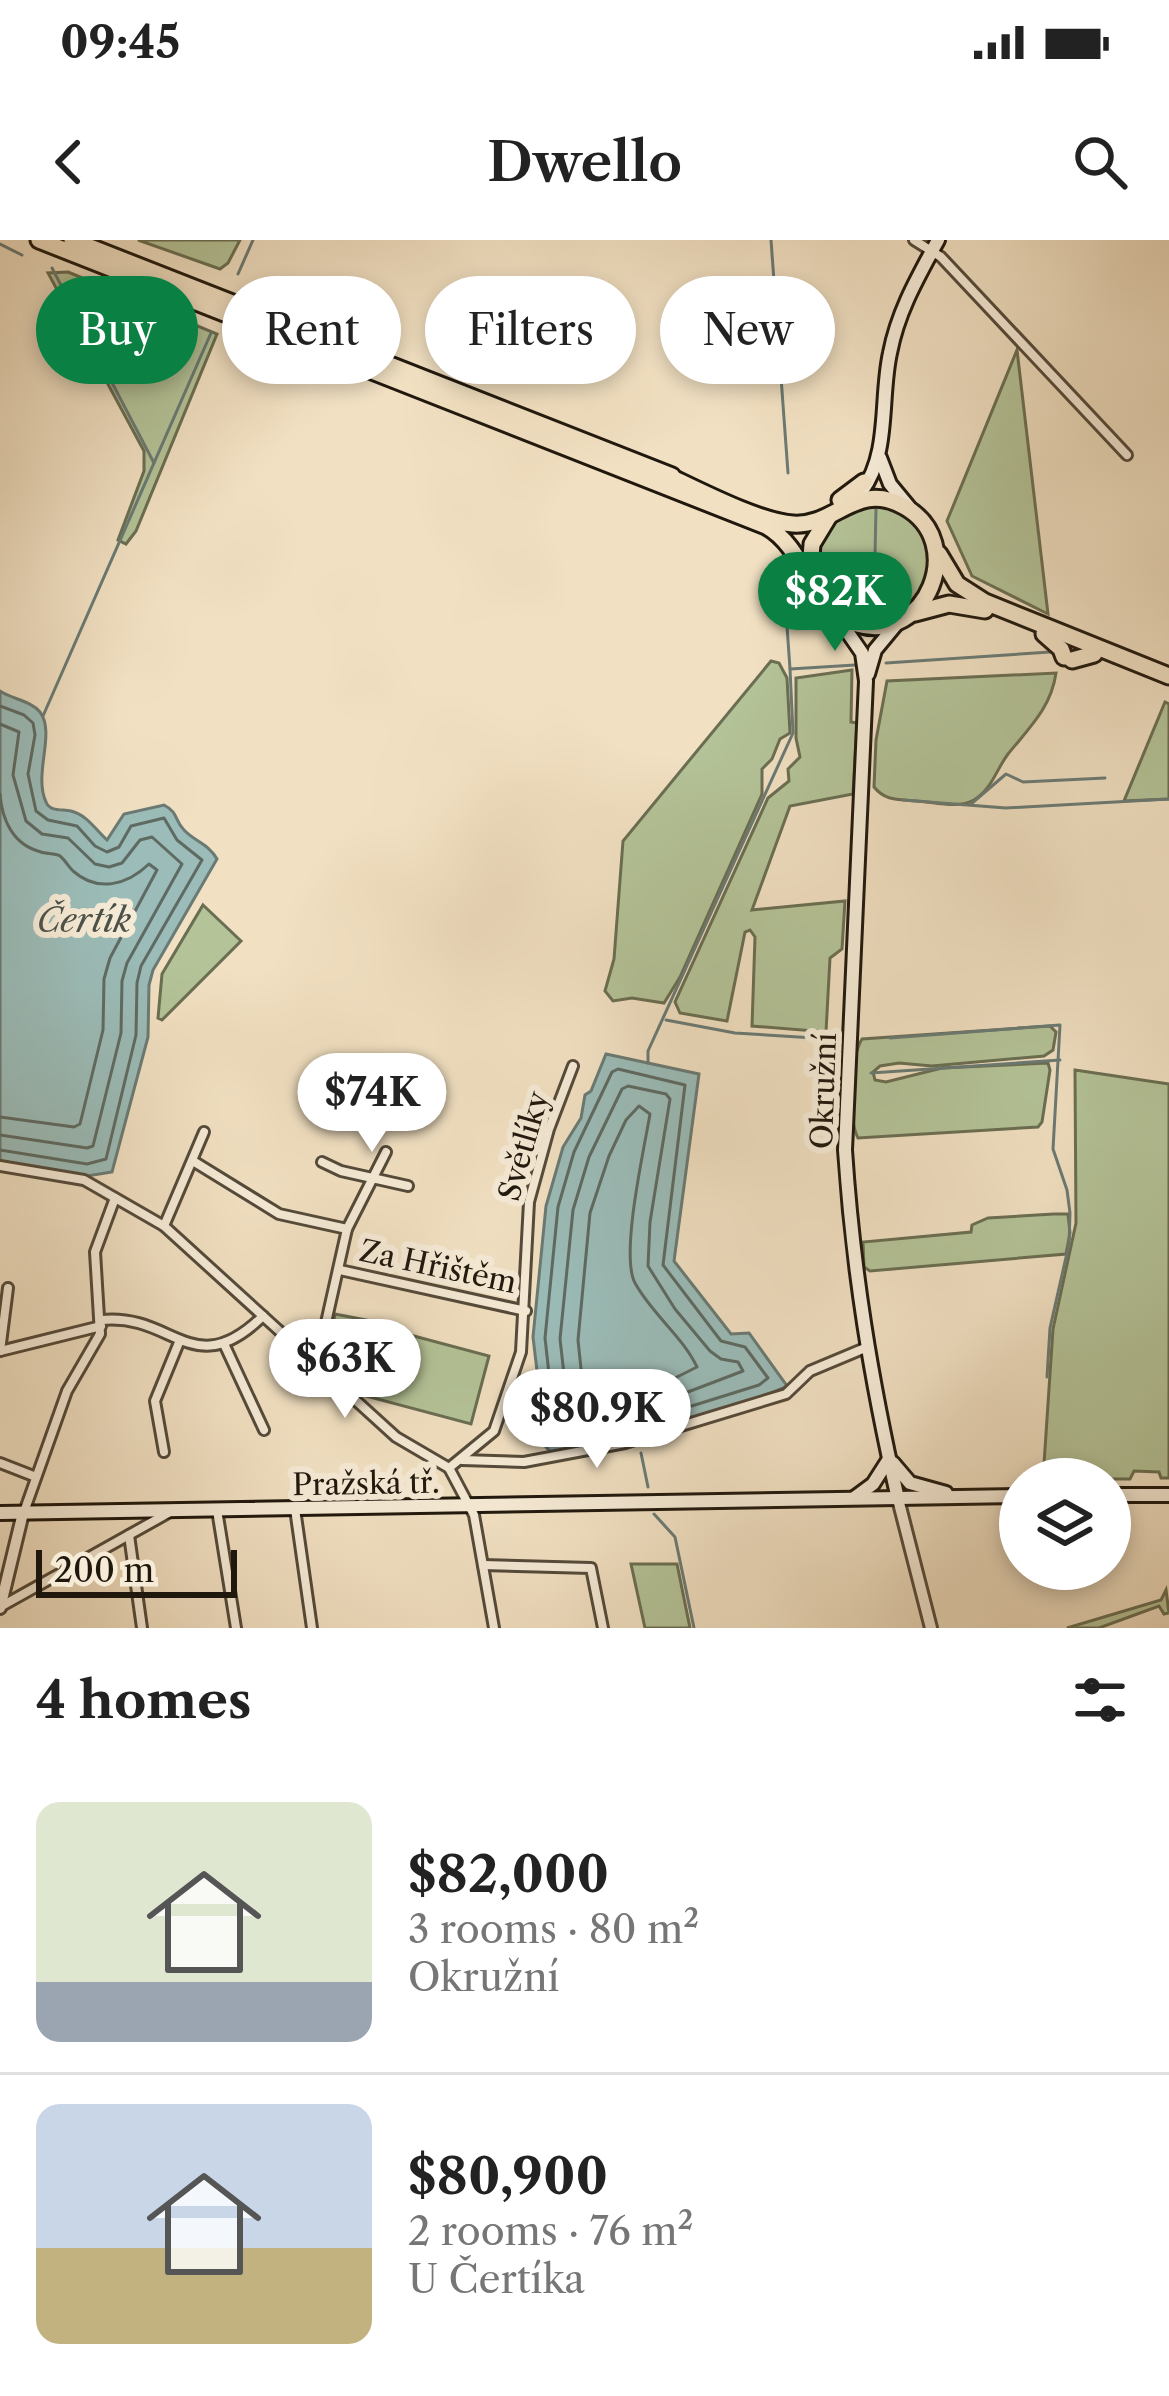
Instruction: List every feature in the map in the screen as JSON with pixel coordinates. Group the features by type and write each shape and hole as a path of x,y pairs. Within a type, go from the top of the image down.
{"highway":[{"path":"39,240 222,306"},
{"path":"72,240 107,261"},
{"path":"401,374 777,521 804,524 854,502 884,499 914,512 957,584 970,594 1169,676"},
{"path":"401,378 766,526 791,544 834,614 866,626 964,604 1169,686"},
{"path":"664,474 793,518 824,510 863,482"},
{"path":"811,579 812,544 830,514"},
{"path":"906,618 923,604 935,580 935,546"},
{"path":"1044,634 1068,658 1094,654"}],"main road":[{"path":"863,482 872,467 893,339 911,287 935,245"},
{"path":"854,502 872,478 881,423"},
{"path":"879,450 890,484 914,512"},
{"name":"Okružní","path":"834,614 862,653 866,681 845,1150 855,1281 898,1499"},
{"name":"Okružní","path":"866,681 875,650 906,618"},
{"path":"852,1500 873,1484 889,1459 912,1484 964,1497"},
{"path":"1131,1496 1169,1495"},
{"name":"Pražská tř.","path":"0,1514 999,1496"}],"street":[{"path":"914,240 935,245 1127,455"},
{"name":"Světlíky","path":"449,1468 494,1431 521,1352 529,1202 573,1066"},
{"path":"164,1226 204,1132"},
{"name":"Za Hřištěm","path":"312,1363 319,1354 347,1229 386,1152"},
{"path":"193,1161 279,1214 347,1229"},
{"path":"322,1162 408,1186"},
{"path":"0,1166 84,1180 164,1226 396,1437 449,1468 470,1507 494,1628"},
{"path":"0,1608 36,1477 67,1391 102,1323 95,1252 115,1198"},
{"name":"Za Hřištěm","path":"340,1270 526,1311"},
{"path":"8,1288 0,1352 102,1323 135,1322 205,1347 225,1346 262,1316"},
{"path":"164,1452 155,1401 180,1340"},
{"path":"225,1346 264,1430"},
{"path":"461,1460 524,1462 641,1439 786,1394 810,1371 866,1348"},
{"path":"0,1463 36,1477"},
{"path":"898,1499 931,1628"},
{"path":"296,1509 312,1628"},
{"path":"217,1510 236,1628"},
{"path":"0,1608 172,1511"},
{"path":"129,1535 142,1628"},
{"path":"483,1565 591,1568 603,1628"}],"green space":[{"path":"138,240 240,240 220,269"},
{"path":"198,326 217,334 198,380"},
{"path":"1017,350 1048,614 972,576 947,521"},
{"path":"108,384 196,384 136,531 126,544 118,540 144,471 144,451"},
{"path":"873,505 895,510 914,522 926,541 931,563 926,585 914,604 895,616 873,621 851,616 832,604 820,585 815,563 820,541 832,522 851,510"},
{"path":"771,661 779,663 787,678 790,733 780,739 762,769 762,794 680,977 664,1003 632,998 613,1001 605,991 614,959 623,841"},
{"path":"852,670 851,722 857,723 853,794 790,806 752,910 845,901 842,949 830,958 826,1032 752,1026 755,937 750,930 745,932 727,1021 680,1013 675,1002 768,798 789,781 788,769 800,757 796,678"},
{"path":"1056,673 1038,717 974,800 954,805 899,800 874,787 876,740 887,681"},
{"path":"1165,702 1169,704 1169,799 1124,801"},
{"path":"203,905 241,941 162,1020 158,1018 162,974"},
{"path":"1050,1026 1056,1032 1053,1050 1044,1056 932,1066 899,1063 873,1072 875,1080 886,1082 942,1068 1048,1063 1038,1127 858,1138 852,1088 862,1039"},
{"path":"1075,1070 1169,1084 1169,1478 1161,1478 1159,1472 1134,1471 1131,1477 1131,1458 1044,1458 1053,1329 1076,1223"},
{"path":"1068,1214 1066,1254 870,1271 864,1267 863,1242 971,1232 972,1225 988,1218"},
{"path":"335,1314 371,1321 368,1338 332,1331"},
{"path":"384,1328 489,1356 471,1424 366,1396"},
{"path":"335,1334 370,1341 367,1358 332,1351"},
{"path":"631,1564 677,1564 690,1628 645,1628"},
{"path":"1166,1590 1169,1613 1164,1614 1159,1606 1099,1628 1067,1628 1161,1600"}],"water":[{"name":"Čertík","path":"0,691 32,705 44,721 42,779 50,807 82,816 107,840 124,814 164,805 217,859 153,970 148,1037 112,1172 87,1176 0,1161"},
{"path":"606,1054 699,1074 674,1261 731,1334 749,1333 787,1386 635,1439 551,1452 546,1447 533,1337 546,1206 563,1147 581,1118 585,1095"}],"waterway":[{"name":"Čertík","path":"238,274 253,240"},
{"path":"771,240 788,473"},
{"path":"0,244 22,255"},
{"path":"52,268 154,463"},
{"name":"Čertík","path":"43,716 211,333"},
{"path":"874,602 876,508"},
{"path":"786,612 790,669"},
{"path":"886,663 1050,652"},
{"path":"648,1063 648,1051 793,733 790,669 855,665"},
{"path":"971,804 1006,774 1023,782 1105,778"},
{"path":"903,800 1006,808 1169,799"},
{"path":"666,1020 735,1033 847,1040"},
{"path":"890,1038 1060,1025 1053,1149 1067,1190 1069,1244 1050,1328 1047,1377"},
{"path":"871,1073 1060,1060"},
{"path":"641,1453 648,1487"},
{"path":"654,1514 675,1537 694,1628"}]}
